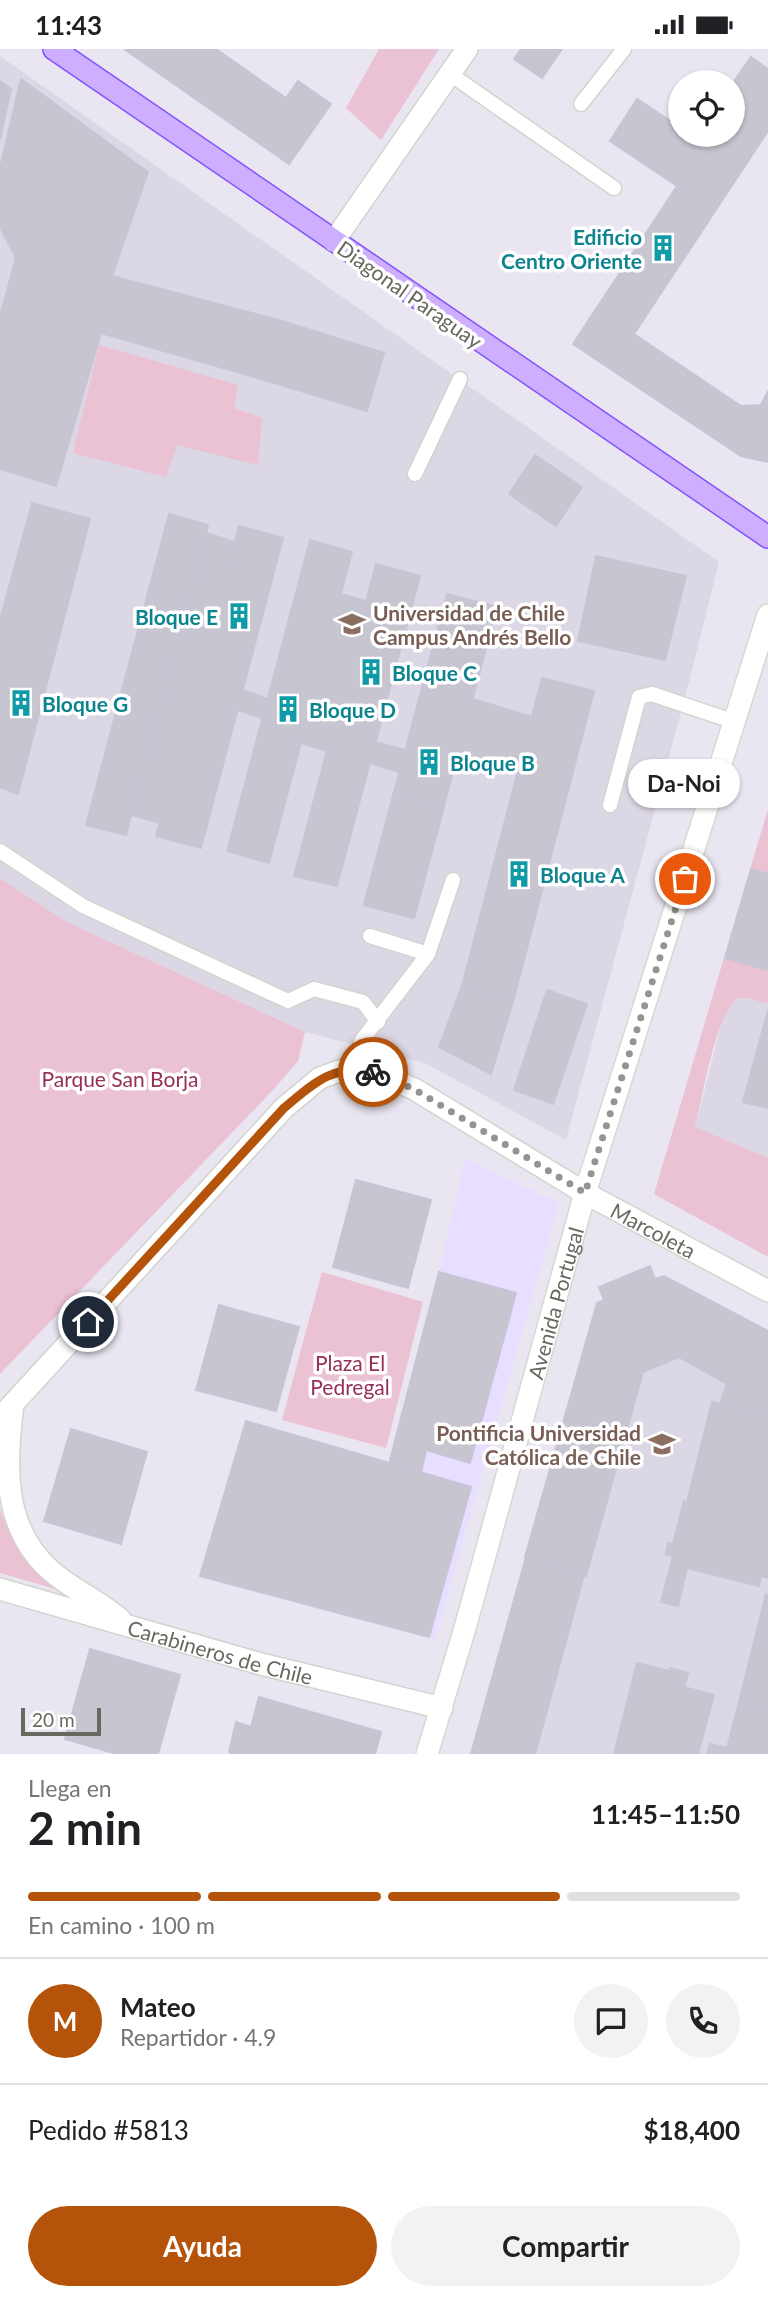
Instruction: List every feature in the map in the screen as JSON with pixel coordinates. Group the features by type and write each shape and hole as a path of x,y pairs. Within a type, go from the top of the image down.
{"main road":[{"name":"Diagonal Paraguay","path":"54,49 768,537"}],"street":[{"path":"334,241 467,49"},
{"name":"Avenida Portugal","path":"427,1754 585,1193 768,615"},
{"name":"Marcoleta","path":"6,1411 284,1108 320,1079 339,1071 382,1075 414,1089 585,1193 768,1291"},
{"path":"6,1411 8,1482 12,1507 23,1535 34,1553 49,1569 99,1602 127,1625"},
{"name":"Carabineros de Chile","path":"0,1589 261,1664 442,1707"}],"lane":[{"path":"581,104 624,49"},
{"path":"450,74 614,188"},
{"path":"415,474 460,379"},
{"path":"610,805 639,697 652,694 734,722"},
{"path":"0,851 83,906 288,1001 313,989 363,1002 378,1022"},
{"path":"357,1071 356,1054 362,1040 428,954 453,880"},
{"path":"370,936 428,954"}],"shaded area":[{"name":"Universidad de Chile Campus Andrés Bello","path":"0,56 719,562 566,1140 425,1063 305,1032 67,922 0,878"},
{"path":"746,998 768,1004 768,1158 695,1128 721,1025 728,1008 736,999"},
{"path":"465,1158 559,1203 435,1639 200,1576 246,1421 389,1463 439,1272"},
{"name":"Pontificia Universidad Católica de Chile","path":"650,1266 655,1279 664,1276 768,1331 768,1754 471,1754 597,1303 604,1300 599,1287"}],"green space":[{"path":"379,49 439,49 381,140 346,108"},
{"path":"99,345 238,385 234,408 262,418 258,465 177,445 166,477 73,453"},
{"path":"768,809 768,1004 746,998 736,999 728,1010 715,1042 695,1127 768,1158 768,1257 654,1194"},
{"name":"Parque San Borja","path":"0,878 67,922 305,1032 298,1061 273,1090 0,1374"},
{"name":"Plaza El Pedregal","path":"322,1272 423,1302 386,1448 282,1420"},
{"path":"0,1508 10,1534 23,1555 40,1574 62,1591 0,1573"}],"building":[{"path":"124,49 216,49 286,98 298,81 331,104 289,164"},
{"path":"521,49 562,49 542,78 514,59"},
{"name":"Edificio Centro Oriente","path":"751,57 768,69 768,131 634,334 741,406 761,405 768,391 768,462 741,456 573,344 677,186 610,141 637,99 668,119 668,147 745,147 745,70 742,70"},
{"path":"21,79 148,172 112,276 279,320 261,379 101,333 56,486 0,469 0,316 16,258 0,227 0,168"},
{"path":"0,81 11,89 0,139"},
{"path":"279,320 384,353 367,411 261,379"},
{"path":"535,455 582,487 556,526 509,494"},
{"name":"Bloque G","path":"32,503 90,519 18,794 0,787 0,620"},
{"path":"169,514 208,525 126,835 86,825"},
{"name":"Bloque E","path":"239,526 283,538 201,848 156,836"},
{"path":"207,533 234,542 160,823 132,815"},
{"name":"Bloque D","path":"310,540 352,552 269,863 227,851"},
{"path":"596,556 686,576 665,660 578,641"},
{"name":"Bloque C","path":"376,564 420,576 337,886 294,876"},
{"path":"341,594 366,601 327,751 301,743"},
{"name":"Bloque B","path":"447,594 497,607 414,918 364,905"},
{"name":"Bloque A","path":"542,678 594,691 513,1002 462,986"},
{"path":"243,690 267,699 262,718 238,710"},
{"path":"473,699 532,717 519,769 458,752"},
{"path":"376,742 405,750 399,772 370,763"},
{"path":"394,792 444,807 414,918 364,905"},
{"path":"751,869 768,874 768,970 725,958"},
{"path":"462,986 513,1002 491,1074 439,1047"},
{"path":"547,990 587,1004 553,1104 514,1090"},
{"path":"768,1010 768,1108 743,1102"},
{"path":"356,1180 431,1200 408,1288 333,1267"},
{"path":"650,1266 655,1279 664,1276 768,1331 768,1416 720,1404 727,1384 679,1357 643,1372 586,1576 525,1557 597,1303 604,1300 599,1287"},
{"path":"439,1272 516,1293 470,1463 426,1450 421,1473 389,1464"},
{"path":"219,1305 299,1327 276,1411 196,1390"},
{"path":"712,1402 768,1416 768,1578 761,1576 759,1586 687,1568 678,1606 661,1602 673,1556 666,1554 668,1543 673,1544 684,1501 687,1502"},
{"path":"246,1421 471,1487 429,1637 200,1576"},
{"path":"71,1429 147,1452 121,1544 44,1521"},
{"path":"526,1557 584,1575 535,1754 471,1754"},
{"path":"766,1594 768,1595 768,1709 739,1702"},
{"path":"90,1649 180,1675 158,1754 117,1754 65,1739"},
{"path":"637,1663 688,1673 684,1687 714,1695 698,1754 614,1754"},
{"path":"259,1697 381,1732 375,1754 232,1754 229,1752 236,1722 251,1727"},
{"path":"739,1702 768,1709 768,1754 707,1754 710,1744 727,1748"}],"way so far":[{"path":"373,1072 414,1089 585,1193 685,879"}],"place":[{"name":"Edificio Centro Oriente","path":"663,248"},
{"name":"Bloque E","path":"239,616"},
{"name":"Universidad de Chile Campus Andrés Bello","path":"352,624"},
{"name":"Bloque C","path":"371,672"},
{"name":"Bloque G","path":"21,703"},
{"name":"Bloque D","path":"288,709"},
{"name":"Bloque B","path":"429,762"},
{"name":"Bloque A","path":"519,874"},
{"name":"Da-Noi","path":"685,879"},
{"name":"Pontificia Universidad Católica de Chile","path":"662,1444"}],"route":[{"path":"88,1322 284,1108 320,1079 339,1071 373,1072"}]}
